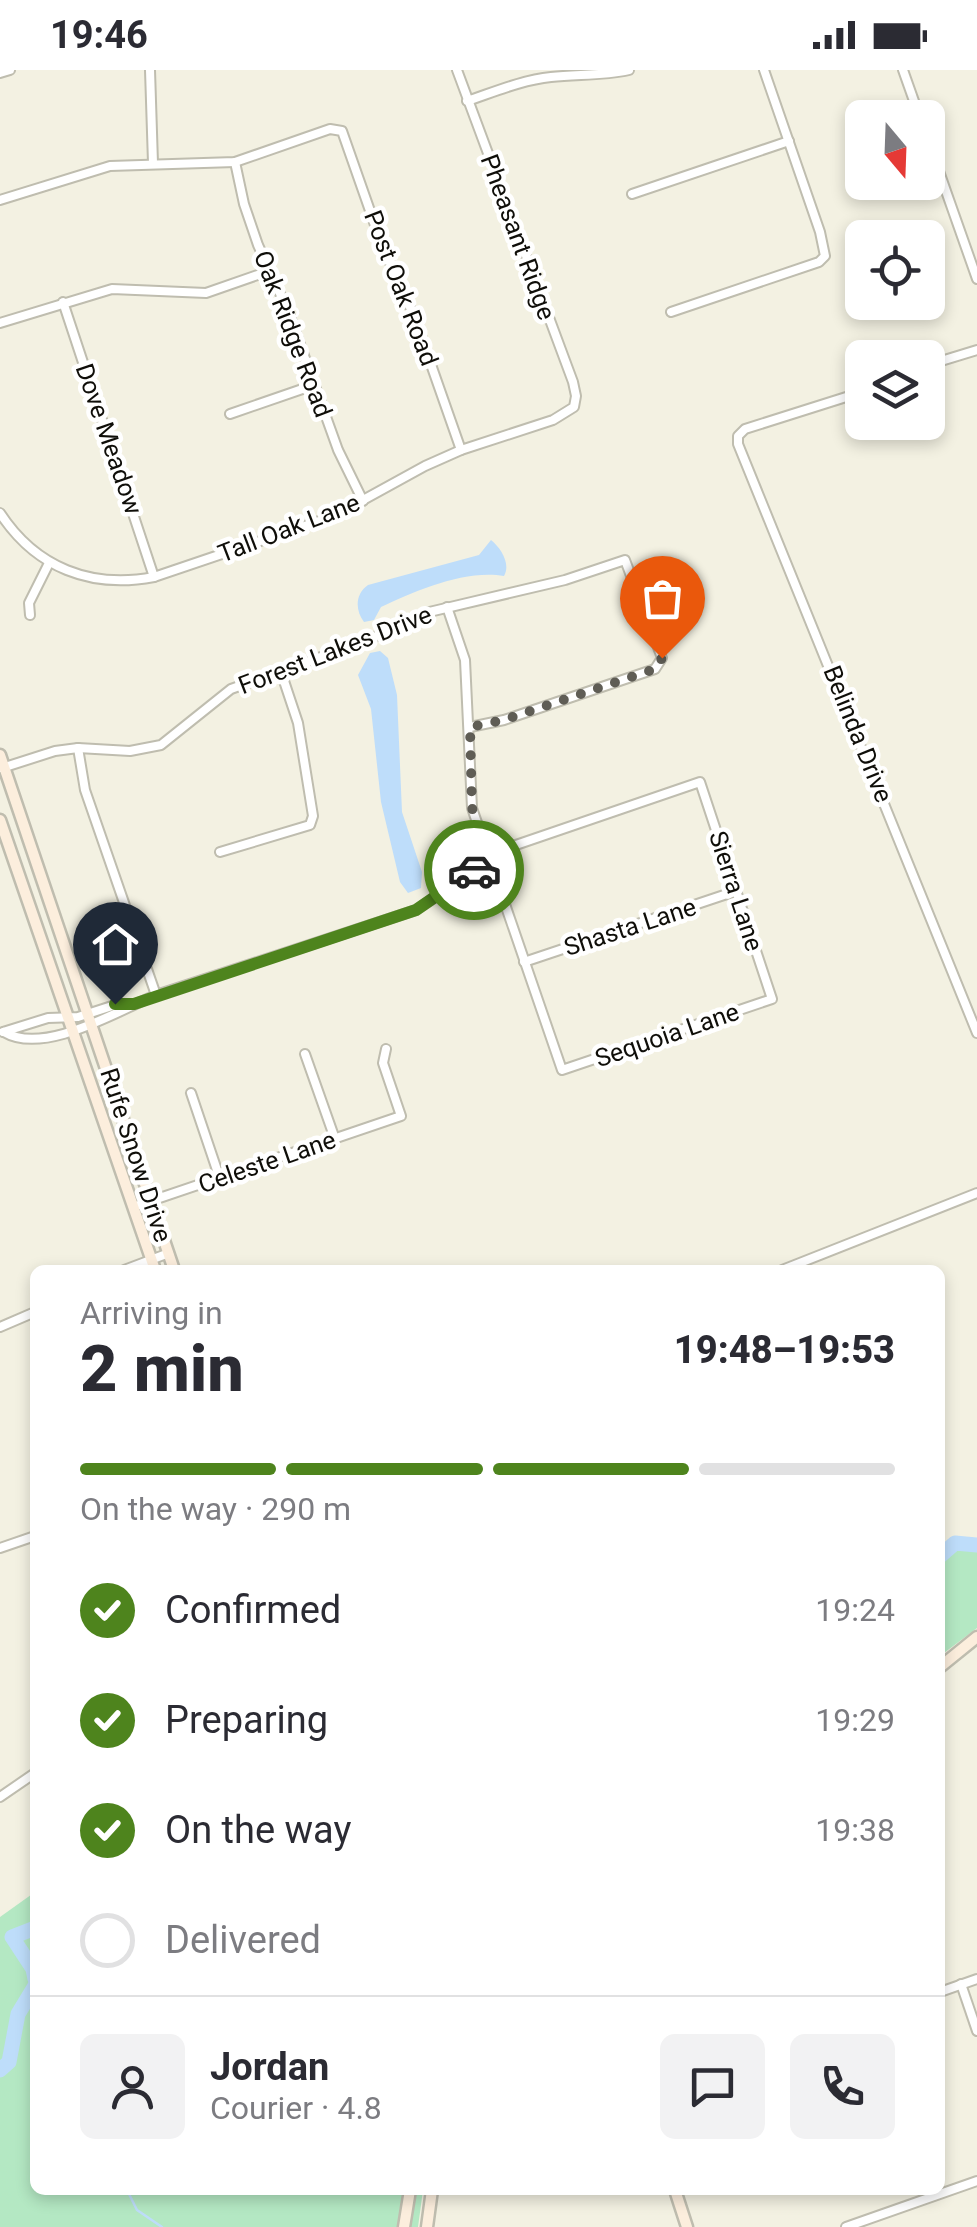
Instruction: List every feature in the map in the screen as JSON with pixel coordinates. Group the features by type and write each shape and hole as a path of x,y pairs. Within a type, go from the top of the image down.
{"main road":[{"name":"Rufe Snow Drive","path":"1,764 153,1264"},
{"name":"Rufe Snow Drive","path":"0,820 152,1201 172,1265"},
{"path":"945,1664 977,1637"},
{"path":"404,2227 409,2195"},
{"path":"406,2212 428,2221 431,2195"},
{"path":"677,2195 687,2227"}],"street":[{"path":"0,73 10,70"},
{"path":"150,70 153,163"},
{"name":"Pheasant Ridge","path":"457,70 572,382 575,404"},
{"path":"467,101 552,76 604,76 629,70"},
{"path":"671,312 820,262 825,256 764,70"},
{"path":"903,70 914,100"},
{"name":"Post Oak Road","path":"236,162 330,129 344,134 461,450"},
{"path":"632,194 789,141"},
{"path":"0,200 110,166 236,162"},
{"name":"Oak Ridge Road","path":"236,162 244,204 268,271 288,311 338,450 363,500"},
{"path":"945,188 977,279"},
{"path":"0,323 112,289 217,292 268,271"},
{"name":"Dove Meadow","path":"63,302 154,577"},
{"path":"945,360 977,350"},
{"path":"230,414 314,386"},
{"name":"Belinda Drive","path":"845,397 754,426 738,436 738,444 977,1032"},
{"name":"Tall Oak Lane","path":"49,563 100,580 130,582 154,577 334,516 461,450 552,420 575,404"},
{"path":"0,514 23,543 49,563 29,603 30,616"},
{"name":"Forest Lakes Drive","path":"1,764 78,748 130,750 161,745 231,689 366,642 448,606 549,584 625,560 662,658 655,669 504,720 470,727"},
{"path":"448,606 466,660 472,808 524,962"},
{"path":"220,852 310,825 314,816 298,723 280,672"},
{"path":"78,748 85,790 156,995"},
{"name":"Sierra Lane","path":"489,861 510,847 700,782 772,999"},
{"path":"2,1032 24,1041 80,1021 119,1014 156,995 416,910 489,861"},
{"name":"Shasta Lane","path":"524,962 736,892"},
{"name":"Sequoia Lane","path":"524,962 562,1070 772,999"},
{"path":"2,1032 48,1018 80,1021"},
{"name":"Celeste Lane","path":"133,1207 401,1116 382,1063 386,1048"},
{"path":"305,1054 335,1139"},
{"path":"191,1093 220,1179"},
{"path":"794,1265 977,1192"},
{"path":"153,1264 168,1252"},
{"path":"0,1327 30,1314"},
{"path":"0,1548 30,1538"},
{"path":"0,1797 30,1776"},
{"path":"945,1990 977,1979"},
{"path":"961,1984 977,2032"},
{"path":"945,2193 977,2182"},
{"path":"846,2227 939,2195"}],"green space":[{"path":"955,1543 977,1545 977,1628 945,1652 945,1552"},
{"path":"30,1896 30,2195 422,2195 418,2227 0,2227 0,1917"}],"water":[{"path":"491,540 504,556 504,576 473,576 441,583 381,607 374,620 364,622 359,597 368,585 479,555"},
{"path":"380,651 388,658 397,695 402,812 422,872 421,888 408,893 400,882 381,802 371,709 358,675 370,653"}],"waterway":[{"path":"945,1552 955,1543 977,1545"},
{"path":"30,1930 12,1937 30,1964"},
{"path":"0,2070 9,2062 18,2014 30,1994"},
{"path":"130,2195 137,2210 162,2227"}],"way so far":[{"path":"474,870 489,861 472,808 470,727 504,720 655,669 662,658"}],"route":[{"path":"115,1004 134,1004 416,910 474,870"}]}
